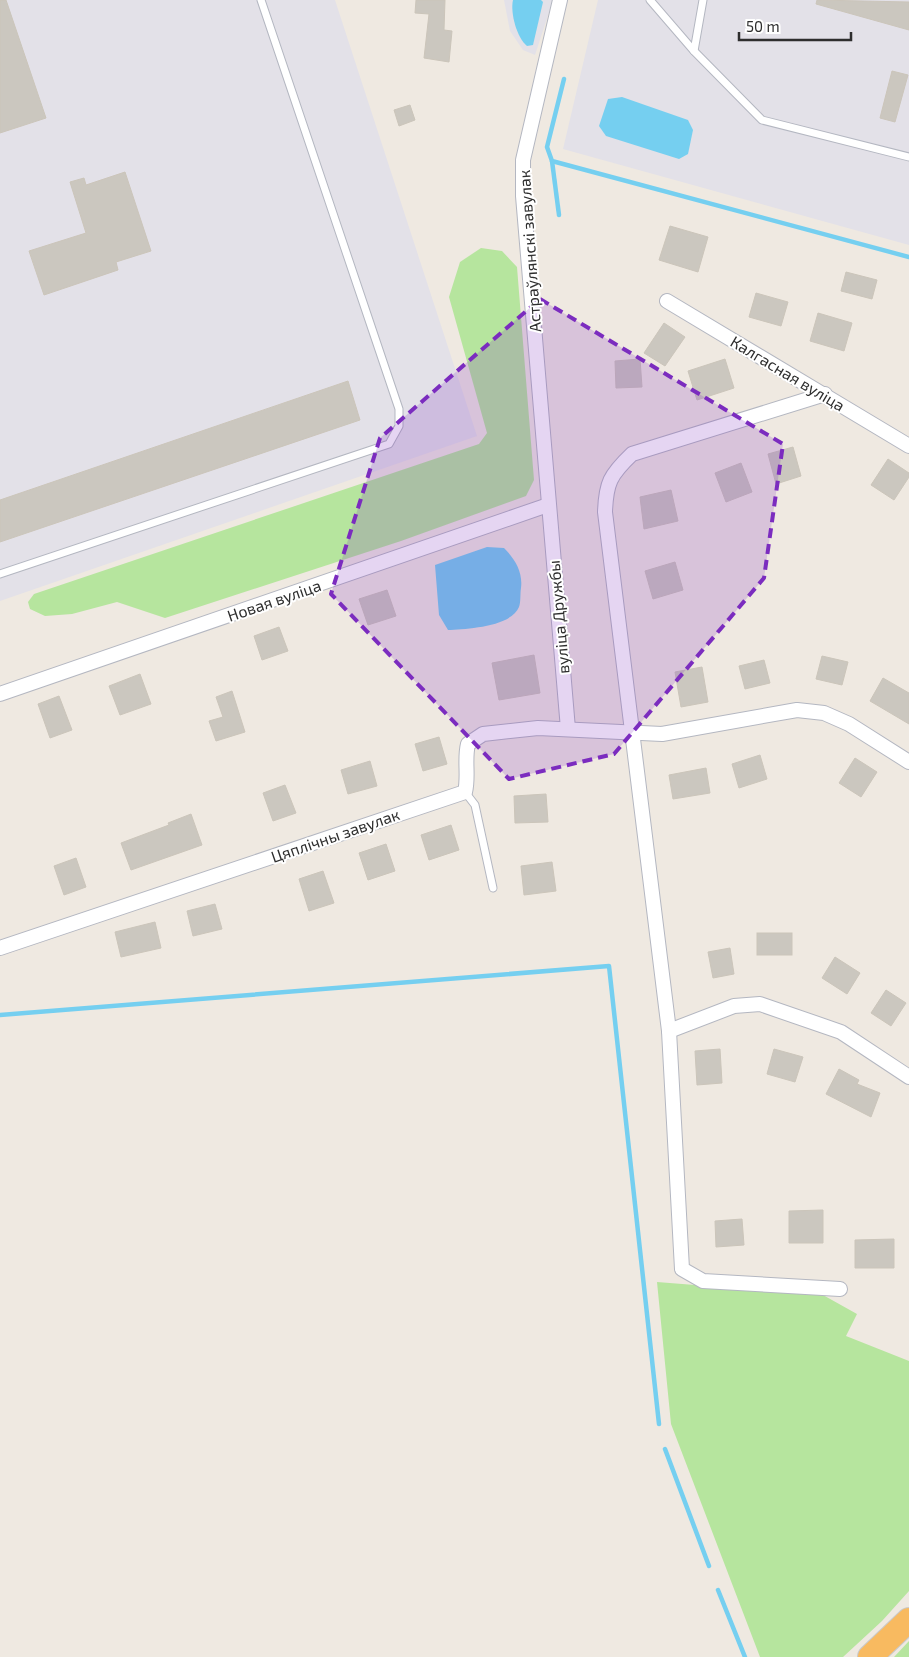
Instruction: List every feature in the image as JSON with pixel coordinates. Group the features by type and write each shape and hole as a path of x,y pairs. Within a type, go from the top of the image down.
{"highway":[{"path":"870,1657 909,1620"}],"street":[{"name":"Астраўлянскі завулак","path":"548,505 523,196 523,160 560,0"},
{"name":"Калгасная вуліца","path":"667,300 909,446"},
{"path":"825,394 632,454 614,470 606,488 605,512 669,1031 682,1269 703,1281 840,1289"},
{"name":"Новая вуліца","path":"0,694 548,505"},
{"name":"вуліца Дружбы","path":"548,505 568,729"},
{"path":"465,792 468,779 466,752 468,744 483,734 538,728 662,734 797,710 824,713 849,724 909,762"},
{"name":"Цяплічны завулак","path":"0,948 465,792"},
{"path":"669,1031 734,1006 760,1004 842,1032 909,1077"}],"lane":[{"path":"0,574 389,444 399,426 399,408 261,0"},
{"path":"650,0 694,52 762,120 909,157"},
{"path":"694,52 703,0"},
{"path":"465,792 476,805 494,888"}],"highlighted area":[{"path":"540,299 783,444 764,578 614,754 509,779 331,594 380,438"}],"shaded area":[{"path":"0,0 335,0 477,436 0,601"},
{"path":"504,0 553,0 535,55 523,50 510,31"},
{"path":"598,0 909,0 909,245 563,149"}],"green space":[{"path":"481,248 502,251 517,267 534,480 526,496 401,541 165,618 117,602 72,614 45,616 30,609 28,602 34,594 479,444 487,433 449,297 460,262"},
{"path":"657,1282 823,1295 857,1314 846,1336 909,1361 909,1591 882,1621 843,1657 760,1657 671,1424"},
{"path":"909,1641 909,1657 894,1657"}],"water":[{"path":"513,0 541,0 543,2 533,45 527,46 517,31 512,5"},
{"path":"622,97 688,120 693,130 688,154 679,159 606,136 599,126 608,99"},
{"path":"487,547 504,548 517,566 521,577 519,607 514,614 498,623 476,628 448,630 439,615 435,565"}],"building":[{"path":"0,0 6,0 46,118 0,133"},
{"path":"416,0 445,0 444,30 452,31 449,62 424,58 429,14 415,13"},
{"path":"817,0 909,2 909,30 816,4"},
{"path":"892,71 908,75 895,122 880,118"},
{"path":"410,105 415,120 399,126 394,110"},
{"path":"125,172 151,251 116,262 118,270 44,295 29,251 86,233 70,182 84,178 86,185"},
{"path":"670,226 708,237 698,272 659,260"},
{"path":"846,272 877,280 872,299 841,291"},
{"path":"756,293 788,302 781,326 749,317"},
{"path":"818,313 852,323 844,351 810,341"},
{"path":"664,323 685,337 665,366 644,353"},
{"path":"640,359 642,387 616,388 615,361"},
{"path":"725,359 734,388 697,400 688,371"},
{"path":"348,381 360,420 0,542 0,500"},
{"path":"793,447 801,476 776,484 768,454"},
{"path":"888,459 909,473 909,477 894,500 871,485"},
{"path":"741,463 752,492 726,502 715,473"},
{"path":"671,490 678,521 644,529 640,497"},
{"path":"675,562 683,590 653,599 645,571"},
{"path":"387,590 396,616 368,625 359,599"},
{"path":"279,627 288,651 262,660 254,636"},
{"path":"534,655 540,693 499,700 492,663"},
{"path":"822,656 848,662 842,685 816,679"},
{"path":"764,660 770,683 745,689 739,666"},
{"path":"702,667 708,702 681,707 675,672"},
{"path":"140,674 151,704 120,715 109,686"},
{"path":"883,678 909,693 909,724 870,701"},
{"path":"232,691 245,732 216,741 209,721 223,717 216,697"},
{"path":"59,696 72,730 50,738 38,704"},
{"path":"439,737 447,764 423,771 415,744"},
{"path":"760,755 767,779 739,788 732,764"},
{"path":"855,758 877,772 861,797 839,783"},
{"path":"370,761 377,786 348,794 341,770"},
{"path":"706,768 710,793 673,799 669,775"},
{"path":"285,785 296,813 273,821 263,793"},
{"path":"546,794 548,822 515,823 514,796"},
{"path":"191,814 202,845 131,870 121,843 169,825 168,823"},
{"path":"451,825 459,850 429,860 421,835"},
{"path":"386,844 395,871 368,880 359,853"},
{"path":"76,858 86,887 64,895 54,866"},
{"path":"552,862 556,891 524,895 521,866"},
{"path":"323,871 334,903 309,911 299,879"},
{"path":"215,904 222,929 193,936 187,911"},
{"path":"155,922 161,948 121,957 115,932"},
{"path":"757,933 792,933 792,955 757,955"},
{"path":"730,948 734,974 713,978 708,952"},
{"path":"835,957 860,973 847,994 822,978"},
{"path":"886,990 906,1003 891,1026 871,1013"},
{"path":"720,1049 722,1083 697,1085 695,1051"},
{"path":"774,1049 803,1057 795,1082 767,1074"},
{"path":"839,1069 859,1080 857,1084 880,1093 871,1117 826,1094"},
{"path":"823,1210 823,1243 789,1243 789,1211"},
{"path":"742,1219 744,1245 716,1247 715,1221"},
{"path":"894,1239 894,1268 855,1268 855,1240"}],"waterway":[{"path":"564,79 547,147 552,161 909,257"},
{"path":"552,161 559,215"},
{"path":"0,1015 609,966 659,1424"},
{"path":"665,1449 709,1566"},
{"path":"718,1590 745,1657"}]}
